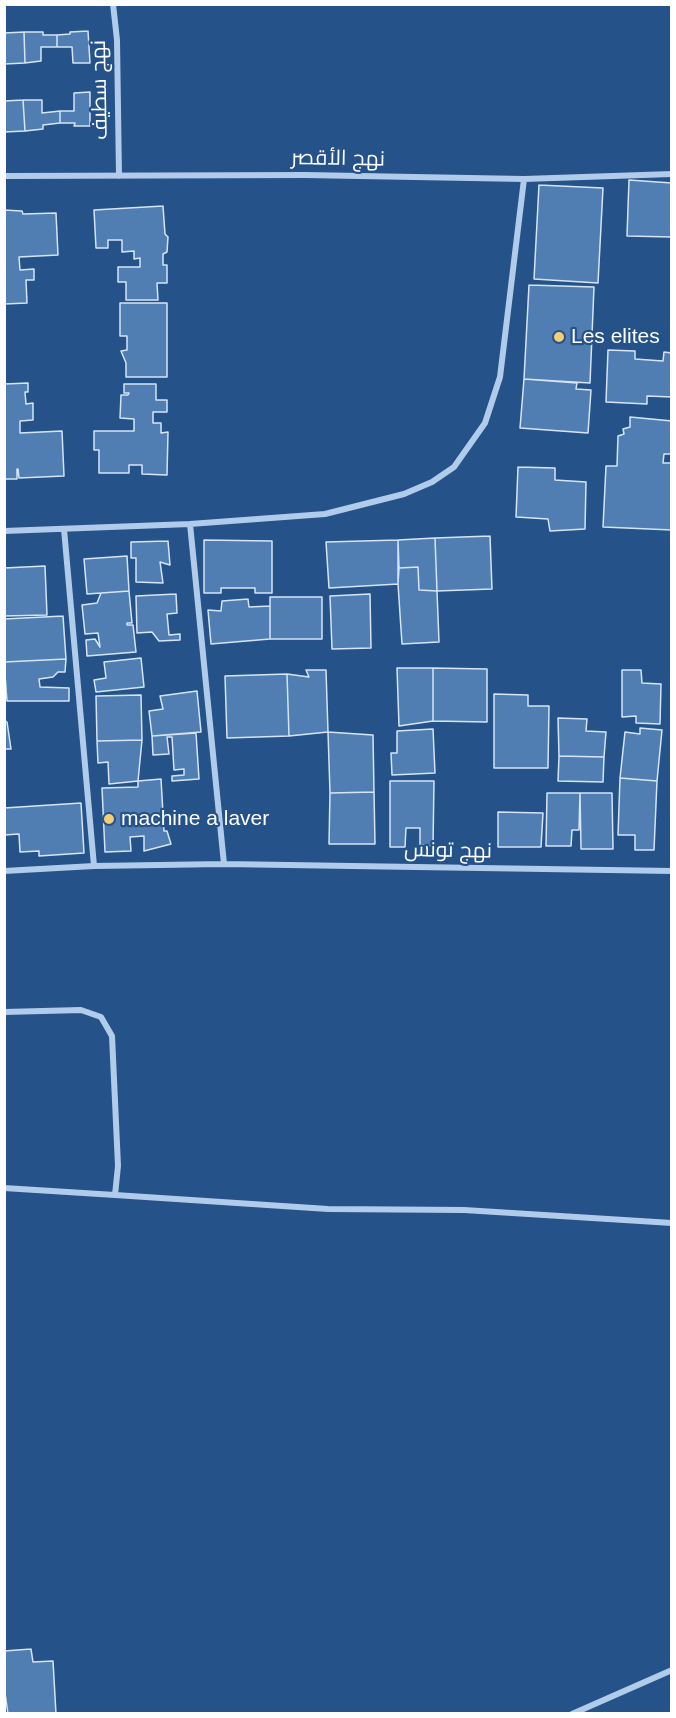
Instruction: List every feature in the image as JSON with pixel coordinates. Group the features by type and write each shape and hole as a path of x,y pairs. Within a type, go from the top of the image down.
{"street":[{"name":"نهج سطيف","path":"113,4 117,40 118,176"},
{"name":"نهج الأقصر","path":"4,176 304,175 524,179 672,174"},
{"path":"4,531 190,524 325,514 404,494 432,482 454,466 485,423 500,377 524,179"},
{"path":"190,524 224,864"},
{"path":"64,529 94,866"},
{"name":"نهج تونس","path":"4,871 94,866 224,864 672,871"},
{"path":"4,1012 81,1010 101,1017 112,1036 118,1166 115,1196"},
{"path":"4,1188 328,1209 464,1210 672,1223"},
{"path":"572,1713 672,1670"}],"building":[{"path":"88,31 90,63 73,63 72,47 57,47 57,35"},
{"path":"24,32 57,35 57,47 41,47 41,61 25,63"},
{"path":"24,32 25,63 4,64 4,33"},
{"path":"90,92 90,126 60,123 60,111 74,111 74,93"},
{"path":"23,100 42,100 42,113 60,111 60,123 43,125 43,129 25,131"},
{"path":"23,100 25,131 4,132 4,101"},
{"path":"629,180 672,183 672,237 627,236"},
{"path":"539,185 603,188 598,283 534,279"},
{"path":"163,206 165,234 168,237 167,252 163,254 163,265 167,265 167,283 157,283 158,300 126,300 126,282 118,282 118,267 140,267 140,258 134,259 134,251 122,252 122,240 108,240 108,248 96,248 94,210"},
{"path":"4,210 22,211 23,214 56,213 58,255 19,257 20,270 34,269 34,280 26,280 27,303 4,304"},
{"name":"Les elites","path":"529,285 594,287 590,383 524,379"},
{"path":"120,303 167,303 167,377 126,377 126,363 121,351 127,350 127,336 120,336"},
{"path":"608,350 635,351 635,359 663,361 664,352 672,353 672,397 647,396 647,404 606,402"},
{"path":"524,379 577,383 576,389 591,390 588,433 520,428"},
{"path":"28,383 28,392 25,392 26,404 33,403 33,420 20,421 20,433 62,431 64,476 19,478 17,469 17,479 4,479 4,384"},
{"path":"124,384 156,384 156,400 167,400 167,412 153,412 153,423 161,423 161,433 168,432 167,475 142,474 142,465 129,465 129,473 99,473 99,450 94,450 94,431 134,431 134,419 120,418 121,395 129,393 124,393"},
{"path":"630,417 672,421 672,454 664,454 663,463 672,463 672,530 603,527 606,466 617,466 618,436 624,434 623,429 630,427"},
{"path":"518,467 555,468 555,480 586,482 585,529 550,531 548,519 516,517"},
{"path":"490,536 492,589 437,591 435,538"},
{"path":"435,538 437,591 419,590 418,567 399,568 398,540"},
{"path":"204,540 272,541 272,593 255,593 255,588 221,588 221,593 204,593"},
{"path":"398,540 398,584 329,588 326,542"},
{"path":"168,541 170,565 160,562 163,583 136,582 136,558 131,558 131,542"},
{"path":"127,556 129,591 87,594 84,559"},
{"path":"45,566 47,615 4,616 4,568"},
{"path":"418,567 419,590 437,591 439,642 402,644 399,568"},
{"path":"129,591 132,623 127,623 127,625 133,625 136,652 87,656 86,640 95,639 100,647 98,633 85,634 82,605 97,603 101,593"},
{"path":"176,594 177,613 167,614 169,635 180,634 180,640 159,641 152,632 137,633 136,596"},
{"path":"370,594 371,648 332,649 330,596"},
{"path":"270,597 322,597 322,639 270,639"},
{"path":"248,599 249,607 270,606 270,639 211,644 208,610 221,611 222,601"},
{"path":"63,616 66,659 4,662 4,619"},
{"path":"141,658 144,687 96,692 94,680 106,678 104,662"},
{"path":"66,659 65,672 58,672 53,677 39,679 40,687 69,688 69,701 7,701 4,662"},
{"path":"397,668 433,668 433,721 399,726"},
{"path":"433,668 487,669 487,722 433,721"},
{"path":"306,670 326,670 328,732 289,736 287,674 309,677"},
{"path":"622,670 641,670 642,683 661,684 660,724 636,723 636,716 622,717"},
{"path":"287,674 289,736 227,738 225,676"},
{"path":"197,691 201,732 152,736 149,711 163,709 160,696"},
{"path":"494,694 528,695 528,706 549,706 548,768 494,768"},
{"path":"141,695 142,740 97,741 96,696"},
{"path":"558,718 587,719 586,731 606,732 604,757 559,756"},
{"path":"4,720 7,722 11,749 4,749"},
{"path":"640,728 662,730 657,781 620,778 625,732 640,734"},
{"path":"433,729 435,773 392,775 391,753 397,753 397,731"},
{"path":"328,732 373,735 374,792 330,793"},
{"path":"196,733 199,779 172,781 172,776 184,775 184,769 174,770 172,737 167,737 169,754 153,755 152,736"},
{"path":"142,740 138,781 109,784 108,762 98,763 97,741"},
{"path":"559,756 604,757 603,782 558,781"},
{"path":"620,778 657,781 654,850 635,850 635,835 618,835"},
{"path":"161,779 164,831 167,831 171,844 144,851 144,836 130,837 131,851 105,852 102,788 138,787 138,781"},
{"path":"390,781 434,781 433,846 420,845 420,828 406,828 405,847 390,847"},
{"path":"374,792 375,844 329,844 330,793"},
{"path":"547,793 580,793 579,830 572,830 571,846 546,846"},
{"path":"580,793 612,793 613,849 581,849"},
{"path":"81,803 84,853 39,856 39,851 20,852 19,834 4,835 4,808"},
{"path":"498,812 543,813 541,847 498,847"},
{"path":"31,1649 33,1662 53,1661 56,1714 8,1714 4,1686 4,1651"}],"place":[{"name":"Les elites","path":"559,337"},
{"name":"machine a laver","path":"109,819"}]}
